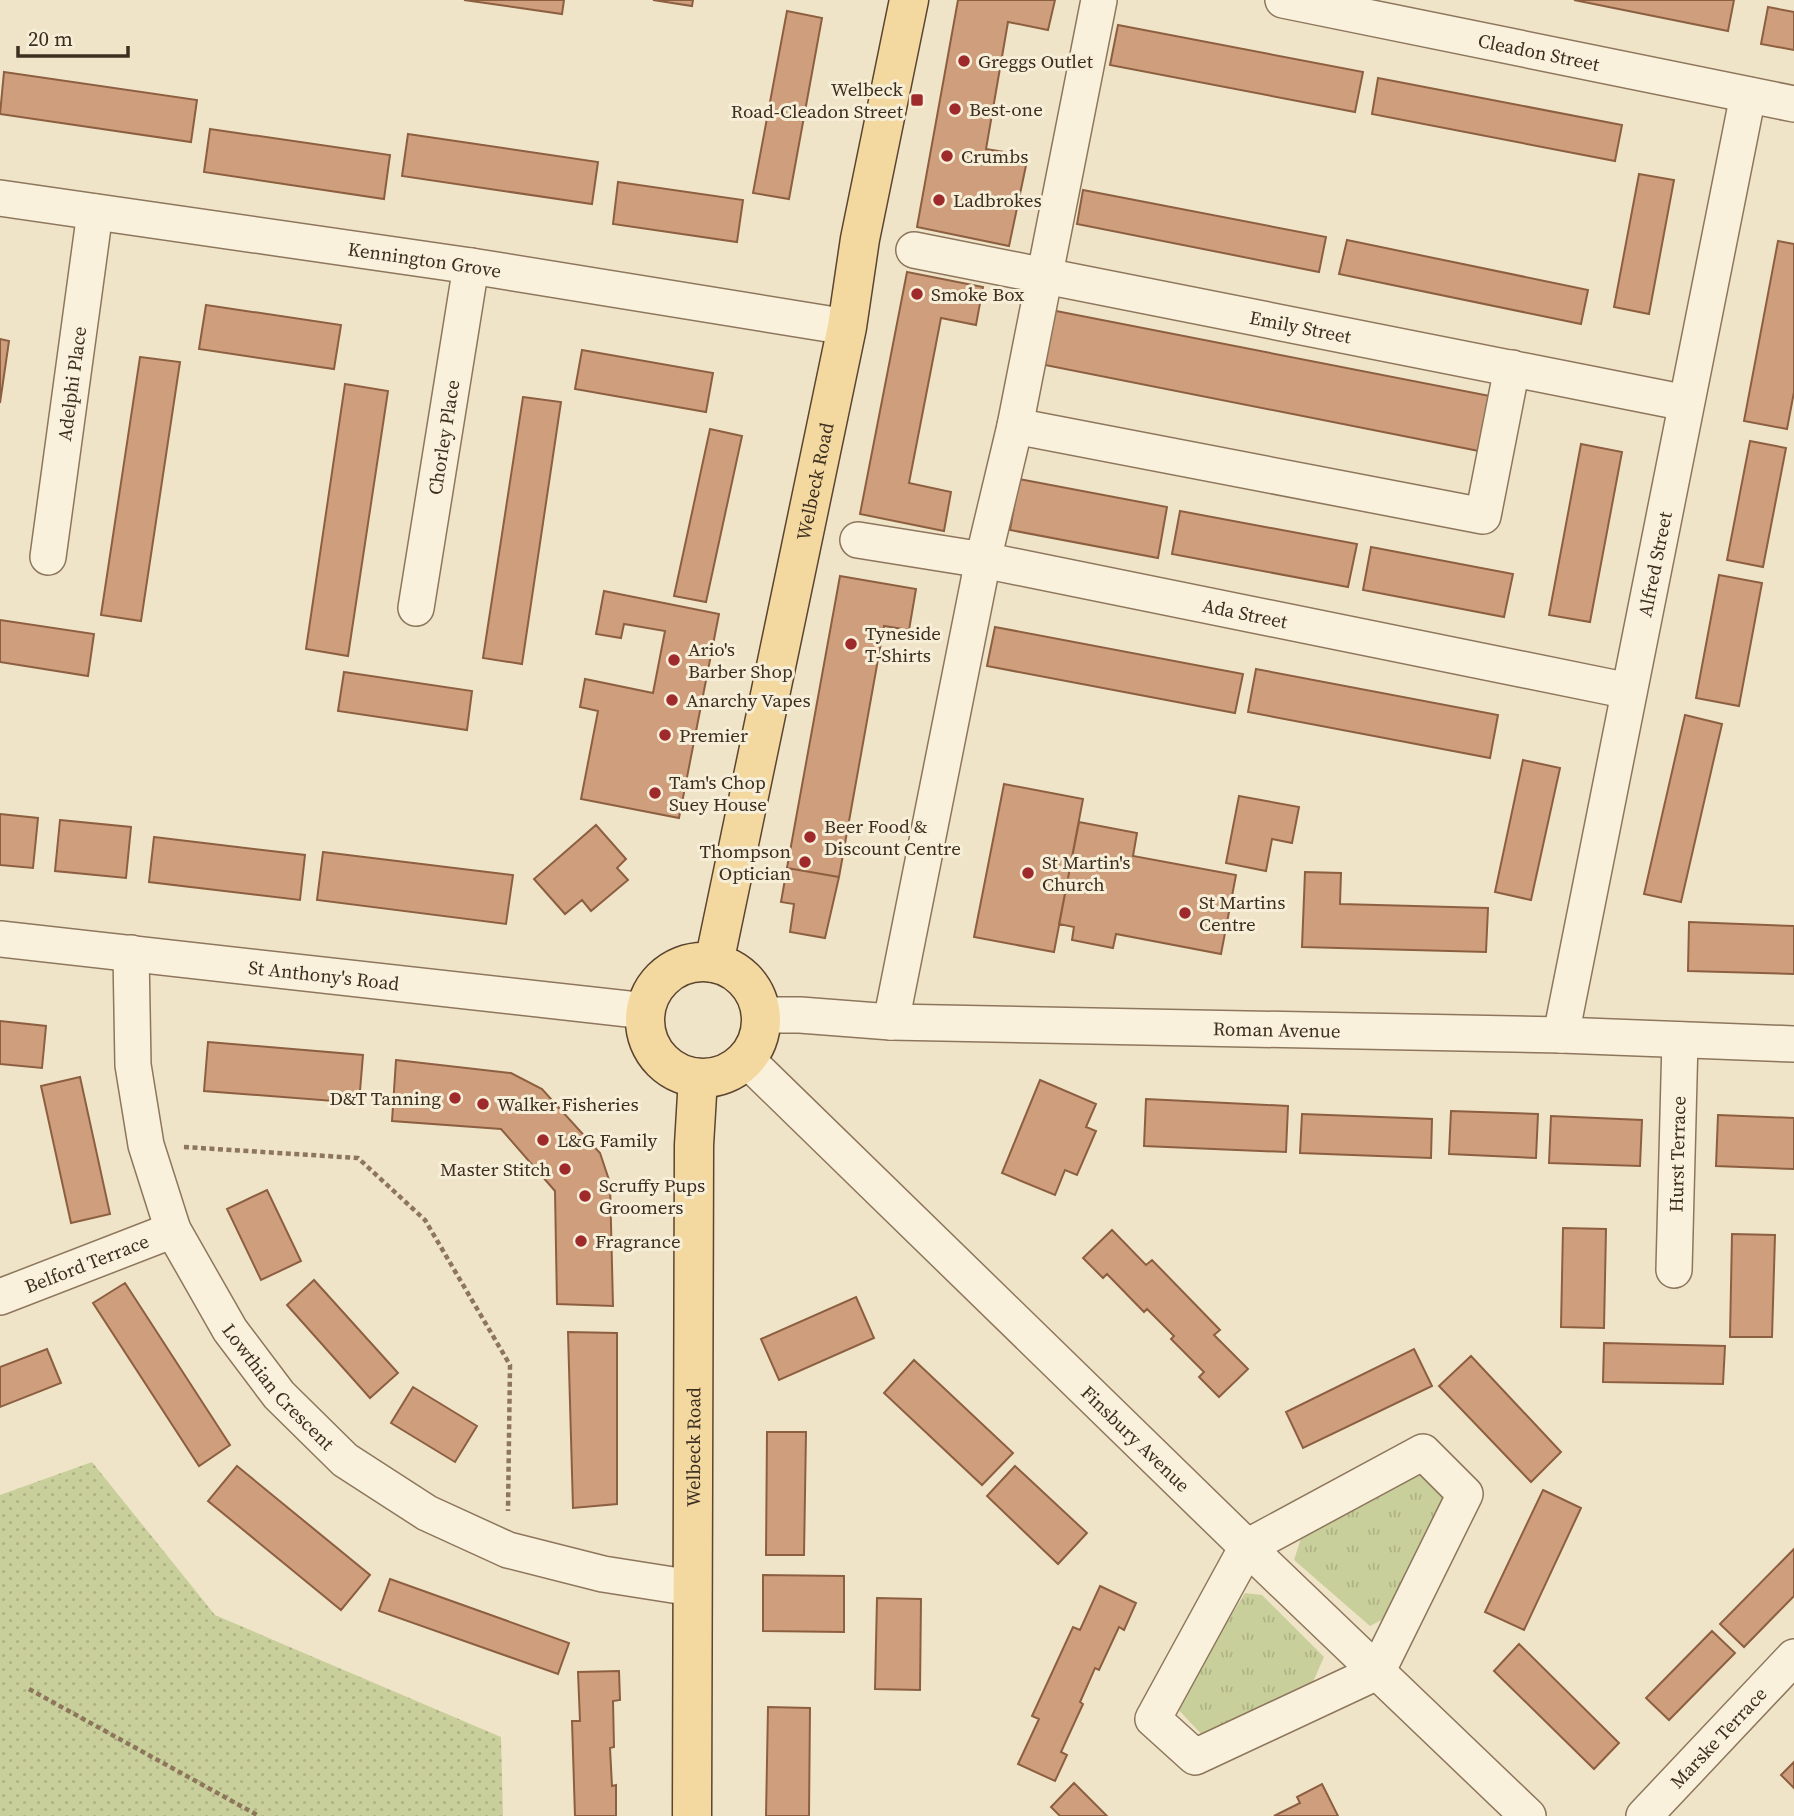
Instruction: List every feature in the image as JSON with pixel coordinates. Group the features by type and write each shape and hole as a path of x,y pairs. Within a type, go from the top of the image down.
{"main road":[{"name":"Welbeck Road","path":"714,963 847,327 860,239 909,0"},
{"path":"714,963 728,968 751,987 761,1014 760,1031 755,1046 736,1068 724,1074 698,1078 679,1073 663,1063 652,1048 646,1030 646,1011 650,996 658,983 670,973 683,965 714,963"},
{"name":"Welbeck Road","path":"692,1816 694,1145 698,1078"}],"street":[{"path":"891,1022 983,560 1015,426 1099,0"},
{"name":"Cleadon Street","path":"1283,0 1794,104"},
{"name":"Alfred Street","path":"1561,1035 1748,95"},
{"name":"Kennington Grove","path":"0,198 471,267 847,327"},
{"name":"Adelphi Place","path":"48,557 95,212"},
{"name":"Emily Street","path":"914,250 1686,403"},
{"name":"Chorley Place","path":"416,608 471,267"},
{"path":"1015,426 1483,516 1512,368"},
{"name":"Ada Street","path":"858,540 983,560 1629,691"},
{"name":"St Anthony's Road","path":"0,939 646,1011"},
{"name":"Lowthian Crescent","path":"131,953 133,1065 146,1145 173,1230 230,1330 279,1395 345,1460 427,1513 508,1550 603,1574 692,1588"},
{"name":"Roman Avenue","path":"761,1014 891,1022 1561,1035 1794,1044"},
{"name":"Hurst Terrace","path":"1674,1270 1680,1040"},
{"name":"Finsbury Avenue","path":"746,1059 1247,1548 1528,1816"},
{"name":"Belford Terrace","path":"0,1297 173,1230"},
{"path":"1423,1452 1465,1494 1377,1672 1195,1757 1153,1719 1247,1548 1423,1452"},
{"name":"Marske Terrace","path":"1644,1816 1794,1657"}],"path":[{"path":"146,1145 358,1158 425,1220 510,1365 508,1550"},
{"path":"29,1689 259,1816"}],"green space":[{"path":"92,1462 215,1615 501,1737 503,1816 0,1816 0,1495"},
{"path":"1414,1469 1446,1494 1387,1617 1370,1626 1294,1560 1302,1535"},
{"path":"1245,1593 1262,1595 1324,1657 1312,1684 1203,1736 1175,1706"}],"building":[{"path":"464,0 564,0 562,14"},
{"path":"653,0 693,0 692,6"},
{"path":"958,0 1055,0 1048,30 1008,22 986,149 1028,156 1009,246 917,227"},
{"path":"1574,0 1734,0 1728,31"},
{"path":"1768,7 1794,12 1794,50 1761,44"},
{"path":"787,11 822,18 789,199 753,193"},
{"path":"1118,25 1363,72 1355,112 1110,65"},
{"path":"4,72 197,100 191,142 0,114"},
{"path":"1378,78 1622,125 1615,161 1372,114"},
{"path":"210,129 390,155 384,199 204,172"},
{"path":"408,134 598,162 592,204 402,176"},
{"path":"1639,174 1674,180 1649,314 1614,307"},
{"path":"618,182 743,200 737,242 613,224"},
{"path":"1083,190 1326,237 1319,272 1077,224"},
{"path":"1347,240 1588,290 1581,324 1339,274"},
{"path":"1778,241 1794,244 1794,392 1787,429 1744,421"},
{"path":"907,272 983,287 976,325 941,318 909,483 951,492 944,531 860,514"},
{"path":"206,305 341,325 334,369 199,349"},
{"path":"1051,310 1495,397 1484,452 1040,364"},
{"path":"0,339 9,341 0,403"},
{"path":"582,350 713,373 706,412 575,389"},
{"path":"140,357 180,362 141,621 101,615"},
{"path":"345,384 388,391 348,656 306,649"},
{"path":"523,397 561,402 522,664 483,658"},
{"path":"710,429 742,436 706,602 674,596"},
{"path":"1750,441 1786,448 1763,567 1727,560"},
{"path":"1581,444 1622,452 1590,622 1549,615"},
{"path":"1019,479 1167,507 1158,558 1010,530"},
{"path":"1180,511 1357,544 1348,587 1172,554"},
{"path":"1371,547 1513,574 1504,617 1363,590"},
{"path":"1719,575 1762,583 1739,706 1696,698"},
{"path":"840,576 916,589 909,630 884,626 839,877 787,868"},
{"path":"604,591 719,614 679,818 581,799 598,711 580,707 585,679 653,693 665,631 624,624 621,638 596,634"},
{"path":"0,620 94,634 88,676 0,662"},
{"path":"995,627 1243,674 1235,713 987,666"},
{"path":"1256,669 1498,715 1490,758 1248,712"},
{"path":"344,672 472,691 467,730 338,711"},
{"path":"1685,715 1722,724 1681,902 1644,894"},
{"path":"1523,760 1560,768 1531,900 1495,892"},
{"name":"St Martin's Church","path":"1004,784 1083,799 1054,952 974,937"},
{"path":"1239,796 1299,807 1292,843 1272,839 1266,871 1226,863"},
{"path":"0,814 38,818 33,868 0,865"},
{"path":"60,820 131,827 126,878 55,871"},
{"path":"1079,822 1137,833 1133,856 1236,875 1221,954 1116,934 1113,948 1072,940 1074,927 1059,924"},
{"path":"596,825 626,859 617,868 628,880 591,911 582,900 565,914 534,879"},
{"path":"154,837 305,855 300,900 149,882"},
{"path":"323,852 513,875 506,924 317,900"},
{"path":"787,868 839,877 825,938 790,932 794,904 781,902"},
{"path":"1305,872 1341,873 1340,904 1488,908 1486,952 1302,947"},
{"path":"1689,922 1794,926 1794,974 1688,971"},
{"path":"0,1021 46,1026 42,1068 0,1064"},
{"path":"208,1042 363,1055 359,1103 204,1091"},
{"path":"396,1060 511,1073 542,1089 600,1153 610,1183 613,1306 557,1304 555,1191 501,1129 392,1121"},
{"path":"80,1077 110,1214 71,1223 41,1086"},
{"path":"1040,1080 1096,1104 1086,1127 1096,1131 1077,1175 1065,1170 1055,1195 1002,1173"},
{"path":"1146,1099 1288,1106 1286,1152 1144,1146"},
{"path":"1451,1111 1538,1114 1536,1158 1449,1154"},
{"path":"1302,1114 1432,1119 1431,1158 1300,1153"},
{"path":"1718,1115 1794,1118 1794,1169 1716,1166"},
{"path":"1551,1116 1642,1120 1640,1166 1549,1163"},
{"path":"267,1190 301,1261 261,1280 227,1209"},
{"path":"1563,1228 1606,1229 1604,1328 1561,1327"},
{"path":"1112,1230 1146,1265 1152,1260 1220,1330 1214,1335 1248,1369 1219,1397 1199,1377 1204,1372 1171,1339 1174,1336 1147,1309 1144,1312 1107,1274 1103,1278 1083,1258"},
{"path":"1732,1234 1775,1235 1772,1337 1730,1337"},
{"path":"314,1280 398,1373 370,1398 287,1305"},
{"path":"125,1283 230,1445 199,1466 93,1303"},
{"path":"856,1297 874,1338 779,1380 761,1339"},
{"path":"568,1332 617,1333 617,1504 573,1508"},
{"path":"1604,1343 1725,1346 1723,1384 1603,1382"},
{"path":"47,1349 61,1383 0,1407 0,1367"},
{"path":"1414,1349 1432,1386 1303,1448 1286,1412"},
{"path":"1471,1356 1561,1452 1531,1482 1439,1386"},
{"path":"914,1360 1013,1453 982,1485 884,1393"},
{"path":"413,1387 477,1426 455,1462 391,1423"},
{"path":"767,1432 806,1432 804,1555 766,1555"},
{"path":"237,1466 370,1575 341,1610 208,1501"},
{"path":"1015,1466 1087,1533 1058,1564 987,1496"},
{"path":"1543,1490 1581,1508 1524,1630 1485,1612"},
{"path":"1794,1549 1794,1596 1744,1647 1720,1624"},
{"path":"763,1575 844,1576 844,1632 763,1631"},
{"path":"390,1579 569,1643 558,1674 379,1611"},
{"path":"1100,1586 1136,1603 1124,1630 1119,1627 1099,1670 1095,1668 1080,1702 1083,1704 1061,1752 1067,1755 1055,1781 1018,1764 1039,1719 1032,1716 1073,1627 1080,1630"},
{"path":"877,1598 921,1599 920,1690 875,1689"},
{"path":"1712,1631 1735,1653 1669,1720 1646,1698"},
{"path":"1519,1644 1619,1743 1594,1769 1494,1671"},
{"path":"619,1671 620,1700 613,1701 614,1747 610,1748 612,1786 616,1785 616,1816 575,1816 572,1721 580,1721 578,1672"},
{"path":"768,1707 810,1708 809,1816 766,1816"},
{"path":"1794,1762 1794,1788 1781,1775"},
{"path":"1074,1783 1107,1816 1060,1816 1051,1807"},
{"path":"1322,1784 1338,1816 1274,1816 1300,1803 1297,1797"}],"place":[{"name":"Greggs Outlet","path":"964,61"},
{"name":"Welbeck Road-Cleadon Street","path":"917,100"},
{"name":"Best-one","path":"955,109"},
{"name":"Crumbs","path":"947,156"},
{"name":"Ladbrokes","path":"939,200"},
{"name":"Smoke Box","path":"917,294"},
{"name":"Tyneside T-Shirts","path":"851,644"},
{"name":"Ario's Barber Shop","path":"674,660"},
{"name":"Anarchy Vapes","path":"672,700"},
{"name":"Premier","path":"665,735"},
{"name":"Tam's Chop Suey House","path":"655,793"},
{"name":"Beer Food & Discount Centre","path":"810,837"},
{"name":"Thompson Optician","path":"805,862"},
{"name":"St Martin's Church","path":"1028,873"},
{"name":"St Martins Centre","path":"1185,913"},
{"name":"D&T Tanning","path":"455,1098"},
{"name":"Walker Fisheries","path":"483,1104"},
{"name":"L&G Family","path":"543,1140"},
{"name":"Master Stitch","path":"565,1169"},
{"name":"Scruffy Pups Groomers","path":"585,1196"},
{"name":"Fragrance","path":"581,1241"}]}
